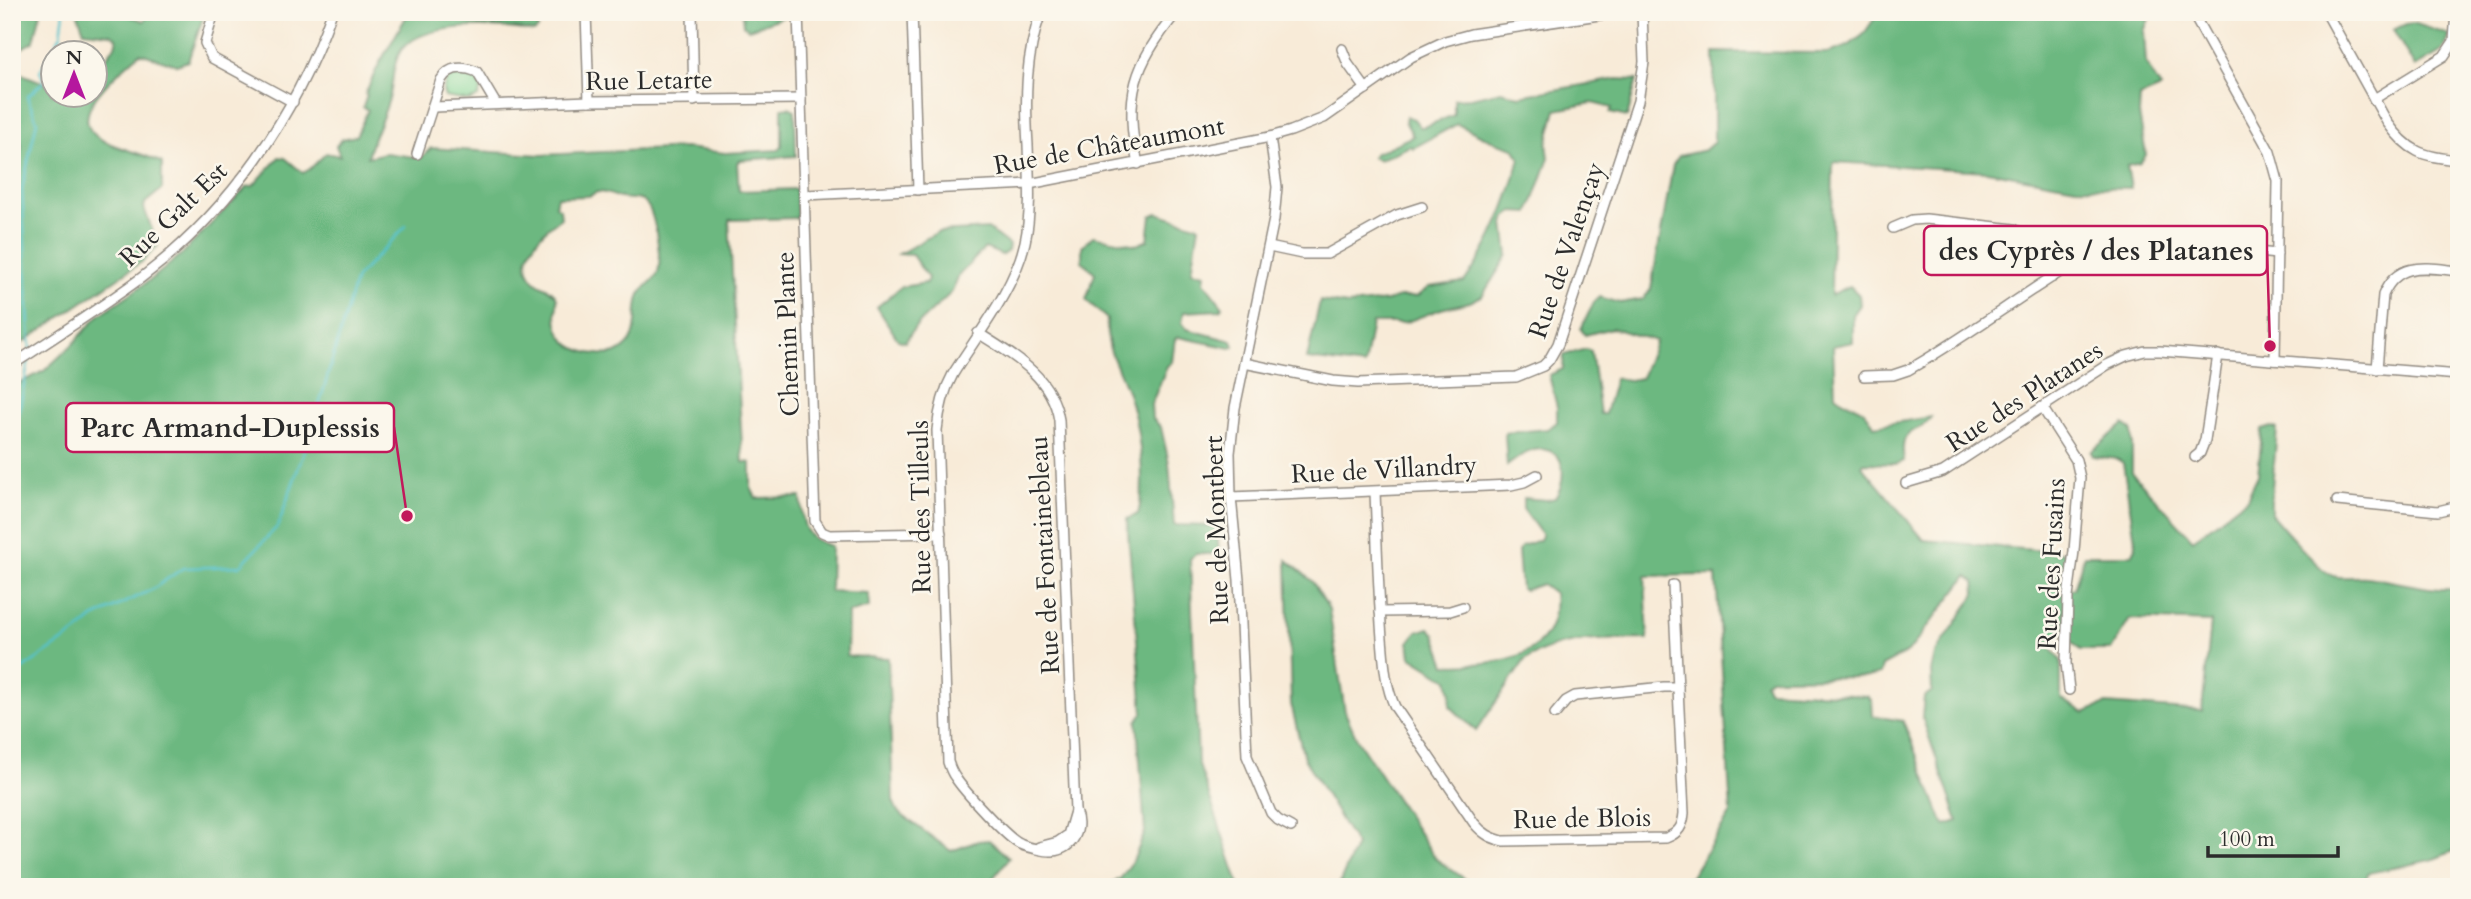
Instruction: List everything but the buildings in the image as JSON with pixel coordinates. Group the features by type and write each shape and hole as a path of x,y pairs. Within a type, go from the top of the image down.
{"street":[{"path":"214,12 206,38 206,49 216,62 293,102"},
{"name":"Rue Galt Est","path":"12,365 142,277 193,232 237,185 293,102 332,12"},
{"path":"586,12 589,101"},
{"path":"692,12 694,101"},
{"name":"Chemin Plante","path":"798,12 815,521 822,532 829,536 941,533"},
{"path":"912,12 918,190"},
{"name":"Rue des Tilleuls","path":"951,772 947,751 938,418 946,387 1012,277 1021,256 1028,227 1027,75 1032,38 1041,12"},
{"path":"1138,164 1132,106 1136,75 1149,48 1177,12"},
{"name":"Rue de Châteaumont","path":"805,195 1029,184 1270,137 1324,118 1411,57 1445,41 1471,34 1619,12"},
{"name":"Rue de Valençay","path":"1244,363 1333,381 1358,383 1516,377 1543,366 1558,344 1638,102 1644,62 1642,12"},
{"path":"2192,12 2274,161 2278,181 2275,360"},
{"path":"2326,12 2387,122 2407,145 2427,156 2459,160"},
{"path":"2374,99 2444,56 2454,41 2456,12"},
{"path":"1342,49 1348,64 1366,89"},
{"path":"417,154 444,75 449,71 463,67 477,72 496,104"},
{"name":"Rue Letarte","path":"434,107 589,101 801,99"},
{"name":"Rue de Montbert","path":"1270,137 1277,187 1269,247 1235,408 1230,453 1231,497 1239,580 1247,756 1271,813 1291,828"},
{"path":"1269,247 1302,254 1327,254 1397,215 1422,207"},
{"path":"1893,228 1912,220 1926,219 2014,229 2024,233 2030,240 2053,276"},
{"path":"1864,376 1893,375 1908,370 2053,276 2103,248 2131,241 2277,254"},
{"path":"2377,369 2383,295 2388,285 2404,270 2416,268 2459,271"},
{"name":"Rue de Fontainebleau","path":"951,772 961,786 1019,844 1039,848 1058,842 1068,835 1076,811 1057,406 1050,391 1027,365 978,333"},
{"name":"Rue des Platanes","path":"1906,483 1944,472 2108,365 2145,351 2459,375"},
{"path":"2194,457 2200,453 2205,440 2218,355"},
{"name":"Rue des Fusains","path":"2042,407 2076,460 2080,478 2068,597 2066,663 2070,690"},
{"name":"Rue de Villandry","path":"1231,497 1511,485 1537,475"},
{"name":"Rue de Blois","path":"1375,492 1386,678 1395,707 1474,824 1493,839 1666,838 1674,835 1683,824 1673,584"},
{"path":"2337,501 2438,512 2459,506"},
{"path":"1380,612 1450,611 1463,607"},
{"path":"1555,714 1566,701 1587,694 1678,687"}],"green space":[{"path":"12,12 41,12 34,41 12,54"},
{"path":"77,12 125,12 144,21 150,12 205,12 188,61 177,65 140,53 108,83 108,55 117,38 111,34 84,31"},
{"path":"409,12 534,12 538,15 538,29 534,32 484,27 445,29 413,40 402,49 386,107 367,157 386,153 421,158 431,148 541,155 686,148 725,153 779,150 782,146 782,108 795,110 796,156 740,160 737,163 739,191 796,189 797,218 729,220 743,462 751,463 751,488 756,498 801,497 802,515 809,534 821,543 831,546 830,591 868,593 869,607 848,613 847,656 888,658 893,801 898,812 951,851 989,840 1009,858 990,882 993,887 12,887 12,387 44,371 98,316 153,278 183,253 247,187 253,186 279,157 285,158 303,173 326,153 340,156 336,146 342,139 356,136 368,110 363,107 367,95 365,94","holes":["597,192 640,200 647,205 655,227 659,258 658,272 639,297 634,335 624,348 607,355 583,351 565,340 558,329 556,295 536,282 529,273 527,264 533,246 546,230 561,218 560,209 555,206 557,197 589,196"]},
{"path":"742,12 791,14 749,29 743,25"},
{"path":"1879,12 2152,12 2144,31 2146,64 2161,88 2140,97 2139,114 2146,155 2140,163 2127,166 2131,188 2076,187 1987,171 1833,162 1831,295 1850,286 1859,295 1860,305 1853,315 1853,342 1833,346 1835,395 1861,408 1874,426 1931,417 1906,436 1904,461 1896,464 1864,463 1862,466 1924,540 2067,553 2063,589 2074,589 2084,555 2132,555 2136,547 2123,463 2117,459 2093,456 2091,452 2124,424 2132,430 2132,473 2193,540 2247,498 2258,475 2262,430 2272,427 2277,429 2271,514 2327,573 2337,577 2366,577 2424,587 2459,589 2459,849 2431,860 2368,873 2364,887 1338,887 1356,845 1304,758 1291,704 1287,560 1312,581 1329,609 1345,712 1357,739 1436,859 1472,884 1649,884 1690,878 1731,813 1716,575 1645,576 1648,639 1569,643 1525,660 1476,731 1450,706 1448,680 1411,657 1409,642 1417,632 1429,628 1435,634 1446,665 1466,665 1505,660 1522,654 1537,645 1547,633 1554,615 1554,593 1542,584 1521,589 1518,551 1522,546 1540,540 1542,535 1523,509 1523,498 1555,498 1561,486 1562,464 1554,453 1541,449 1525,454 1507,466 1505,433 1548,429 1557,422 1557,407 1549,375 1563,369 1564,355 1586,349 1591,351 1600,414 1605,414 1615,378 1641,378 1656,341 1612,328 1585,335 1581,329 1594,302 1600,297 1620,303 1643,299 1651,289 1673,165 1679,156 1705,150 1714,142 1714,52 1828,53 1848,46 1863,35","holes":["1967,576 1975,582 1976,593 1935,654 1931,671 1932,691 1924,697 1922,717 1958,821 1944,825 1903,721 1873,716 1872,701 1867,696 1768,690 1765,683 1770,678 1868,677 1880,674 1882,666 1908,652","2130,619 2211,622 2202,711 2106,704 2084,713 2061,698 2061,660 2048,644 2062,633 2080,650 2111,650"]},
{"path":"2413,23 2450,35 2444,50 2415,67 2393,30"},
{"path":"12,70 38,80 38,108 90,108 87,119 91,130 102,140 162,163 162,189 145,203 144,208 158,246 143,261 12,350 12,163 16,162 22,145 12,128"},
{"path":"459,72 475,78 481,88 478,97 469,101 445,97 443,91 447,78"},
{"path":"1617,79 1637,80 1627,117 1610,113 1612,108 1592,103 1556,110 1547,144 1549,158 1529,213 1513,212 1506,217 1504,224 1508,255 1482,296 1404,323 1372,323 1364,366 1307,359 1320,301 1348,305 1387,301 1400,297 1416,297 1429,287 1464,282 1483,253 1505,207 1520,158 1514,148 1457,124 1413,148 1410,146 1379,160 1372,157 1413,136 1405,121 1406,116 1424,127 1454,115 1454,99 1501,91 1519,96"},
{"path":"1157,213 1199,226 1192,271 1205,274 1204,282 1223,307 1220,310 1184,312 1182,323 1187,329 1232,341 1234,346 1231,348 1178,337 1175,339 1172,362 1167,366 1151,405 1152,418 1161,427 1169,463 1174,525 1217,526 1219,554 1196,554 1190,559 1198,762 1240,887 1104,887 1121,878 1134,859 1145,832 1137,721 1143,713 1127,519 1138,514 1142,469 1135,419 1110,348 1107,319 1086,300 1095,273 1082,261 1082,246 1093,236 1137,245 1148,240 1151,216"},
{"path":"988,229 1009,245 1008,251 1002,255 985,248 959,275 952,292 916,326 905,342 898,340 877,307 901,287 926,283 928,278 912,255 899,254 938,232"}],"waterway":[{"path":"30,349 22,189 37,121 27,97 44,81 40,71 61,35 64,12"},
{"path":"12,676 93,618 153,589 183,568 240,566 278,526 314,423 356,278 406,226"},
{"path":"12,448 29,359"}],"place":[{"name":"des Cyprès / des Platanes","path":"2270,346"},
{"name":"Parc Armand-Duplessis","path":"407,516"}]}
